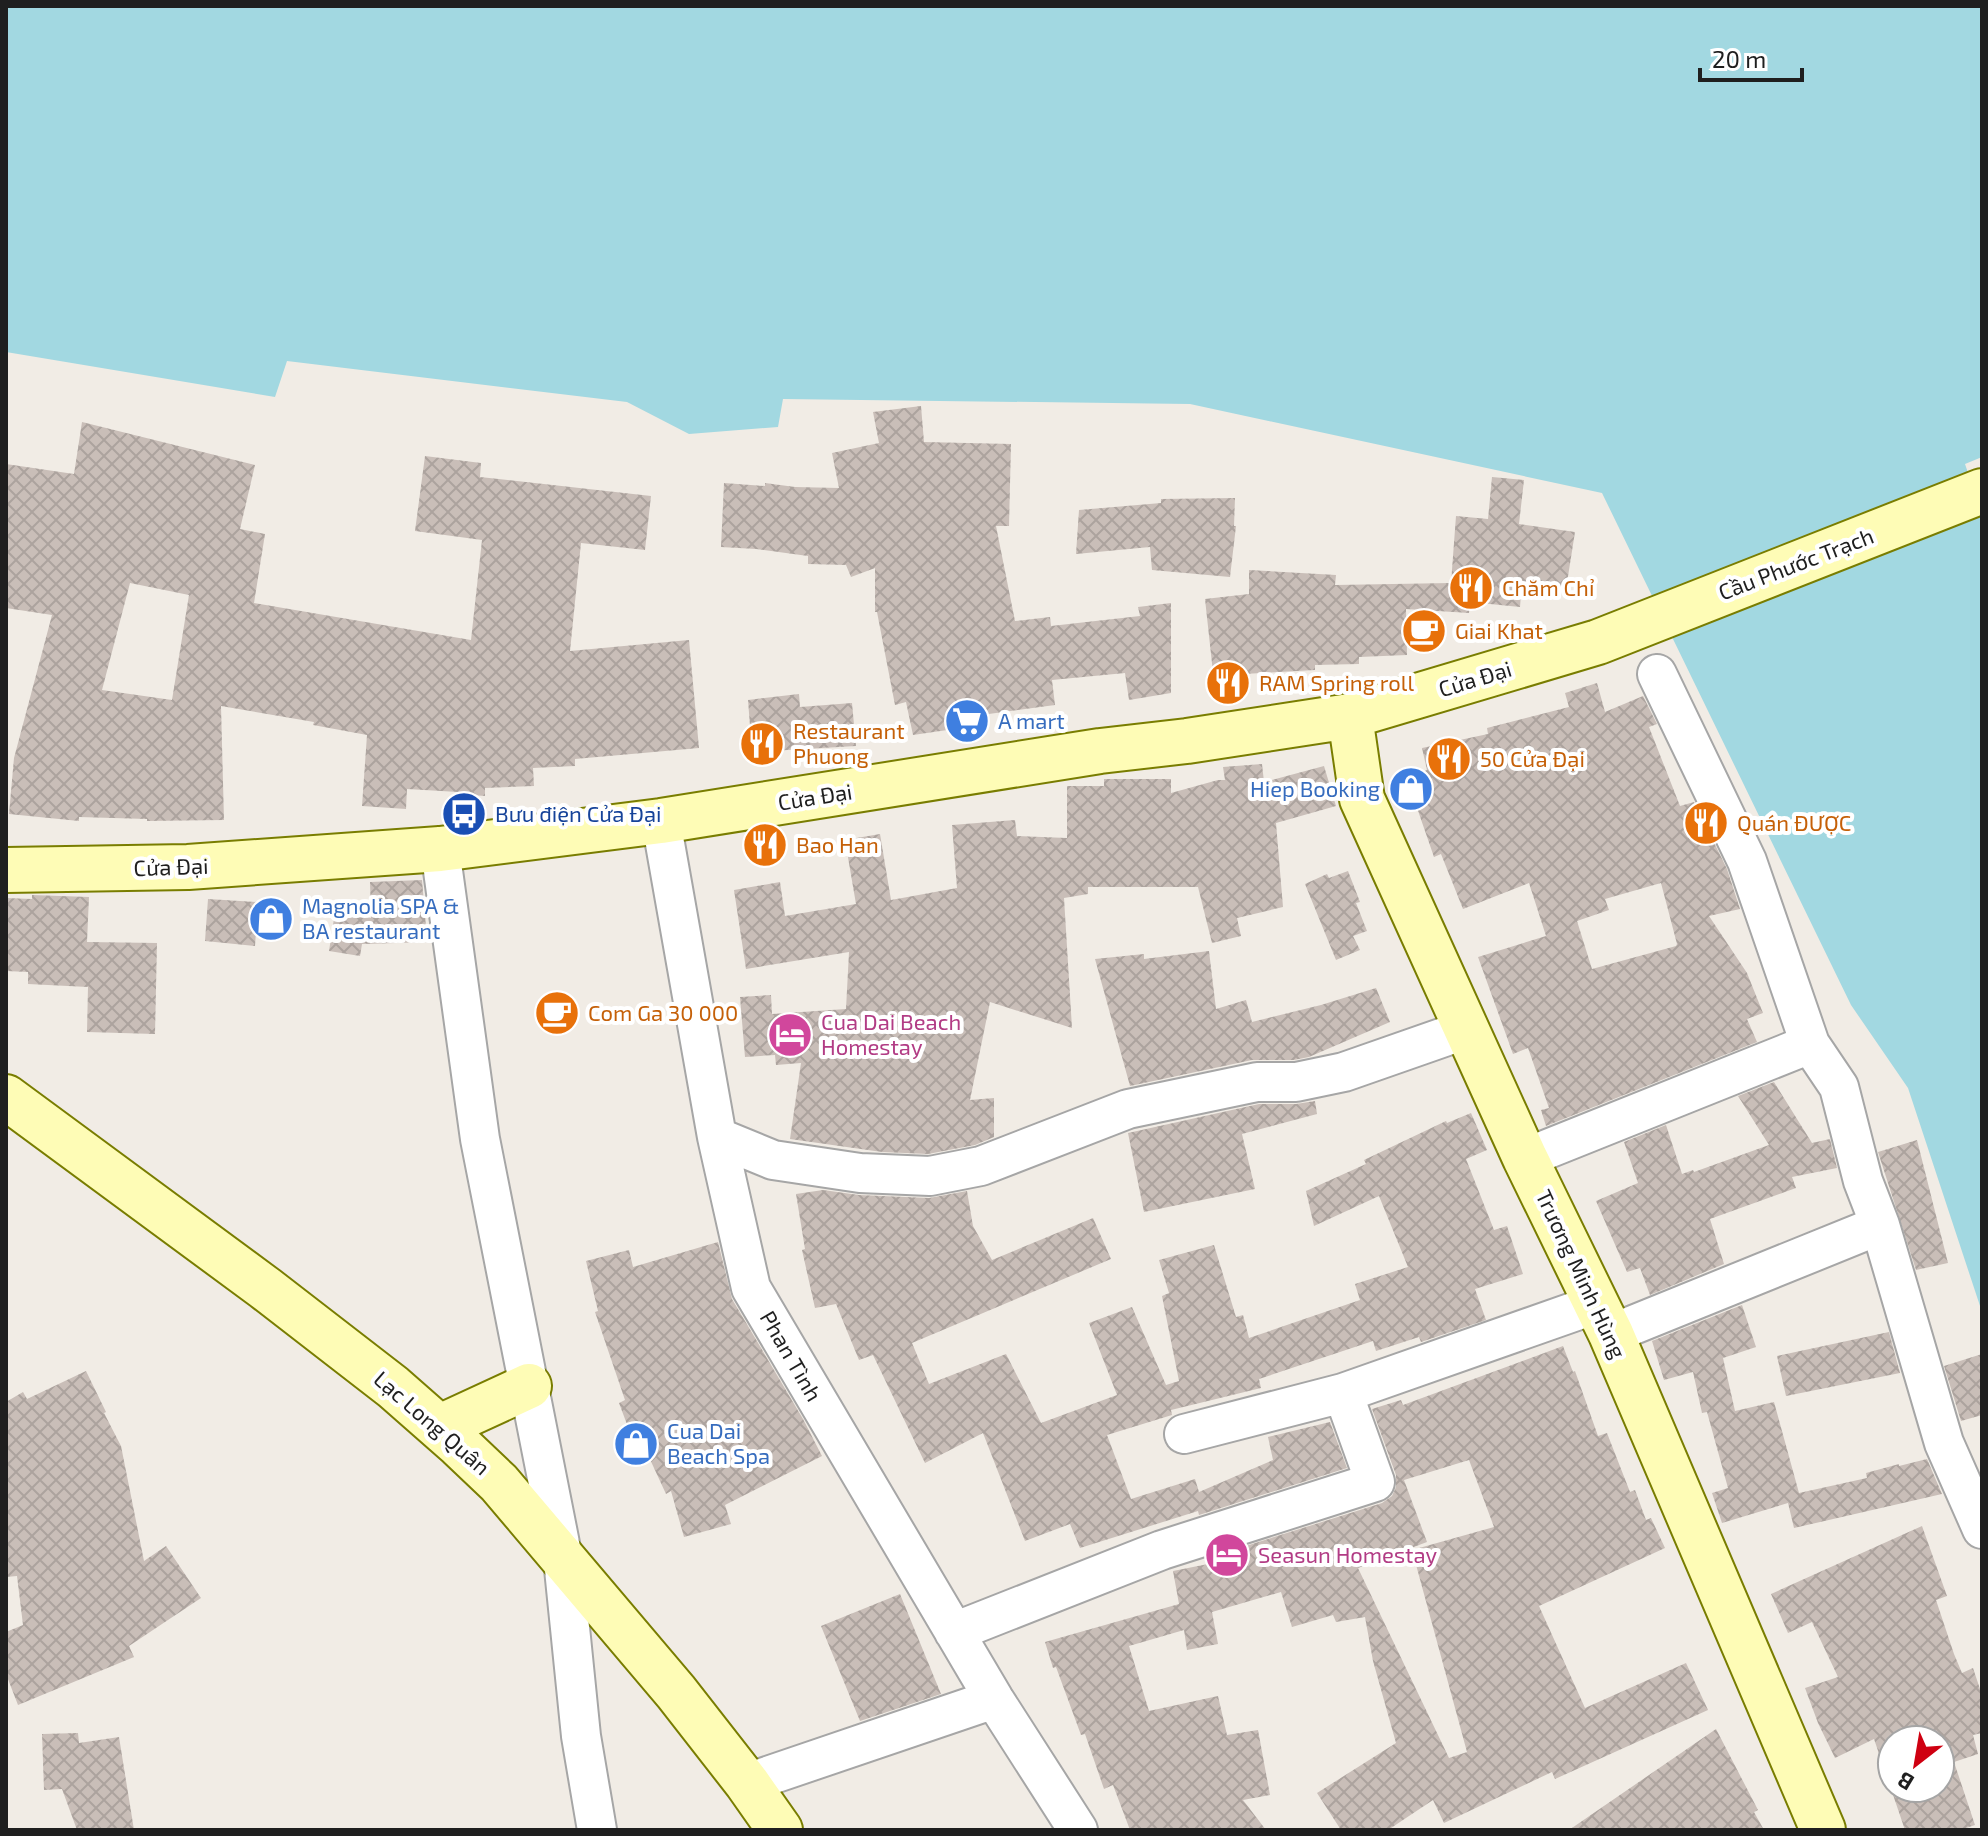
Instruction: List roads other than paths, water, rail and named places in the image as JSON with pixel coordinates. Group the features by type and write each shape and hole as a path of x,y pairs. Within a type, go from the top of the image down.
{"street":[{"name":"Cầu Phước Trạch","path":"1610,637 1982,491"},
{"name":"Cửa Đại","path":"6,870 188,867 440,849 661,821 1084,753 1350,716 1610,637"},
{"path":"1657,674 1747,861 1810,1044 1839,1087 1863,1181 1880,1225 1944,1443 1982,1529"},
{"name":"Trương Minh Hùng","path":"1350,716 1362,799 1525,1158 1603,1319 1823,1830"},
{"name":"Phan Tình","path":"661,821 717,1137 751,1288 994,1699 1078,1830"},
{"path":"440,849 480,1139 563,1559 581,1736 597,1830"},
{"path":"717,1137 773,1160 860,1173 930,1176 981,1166 1128,1109 1257,1082 1296,1082 1344,1072 1467,1029"},
{"path":"1525,1158 1810,1044"},
{"name":"Lạc Long Quân","path":"6,1097 265,1288 440,1427 499,1483 676,1692 780,1830"},
{"path":"1184,1434 1343,1393 1603,1319 1880,1225"},
{"path":"440,1427 529,1386"},
{"path":"954,1632 1162,1550 1375,1482 1343,1393"},
{"path":"747,1783 994,1699"}],"water":[{"path":"6,6 1982,6 1982,457 1965,464 1982,514 1982,1312 1908,1088 1851,1005 1602,493 1190,404 783,399 778,427 689,434 627,402 287,361 275,397 6,352"}],"place":[{"name":"Chăm Chỉ","path":"1471,588"},
{"name":"Giai Khat","path":"1424,631"},
{"name":"RAM Spring roll","path":"1228,683"},
{"name":"A mart","path":"967,721"},
{"name":"Restaurant Phuong","path":"762,744"},
{"name":"50 Cửa Đại","path":"1449,759"},
{"name":"Hiep Booking","path":"1411,789"},
{"name":"Bưu điện Cửa Đại","path":"464,814"},
{"name":"Quán ĐƯỢC","path":"1706,823"},
{"name":"Bao Han","path":"765,845"},
{"name":"Magnolia SPA & BA restaurant","path":"271,919"},
{"name":"Com Ga 30 000","path":"557,1013"},
{"name":"Cua Dai Beach Homestay","path":"790,1035"},
{"name":"Cua Dai Beach Spa","path":"636,1444"},
{"name":"Seasun Homestay","path":"1227,1555"}]}
